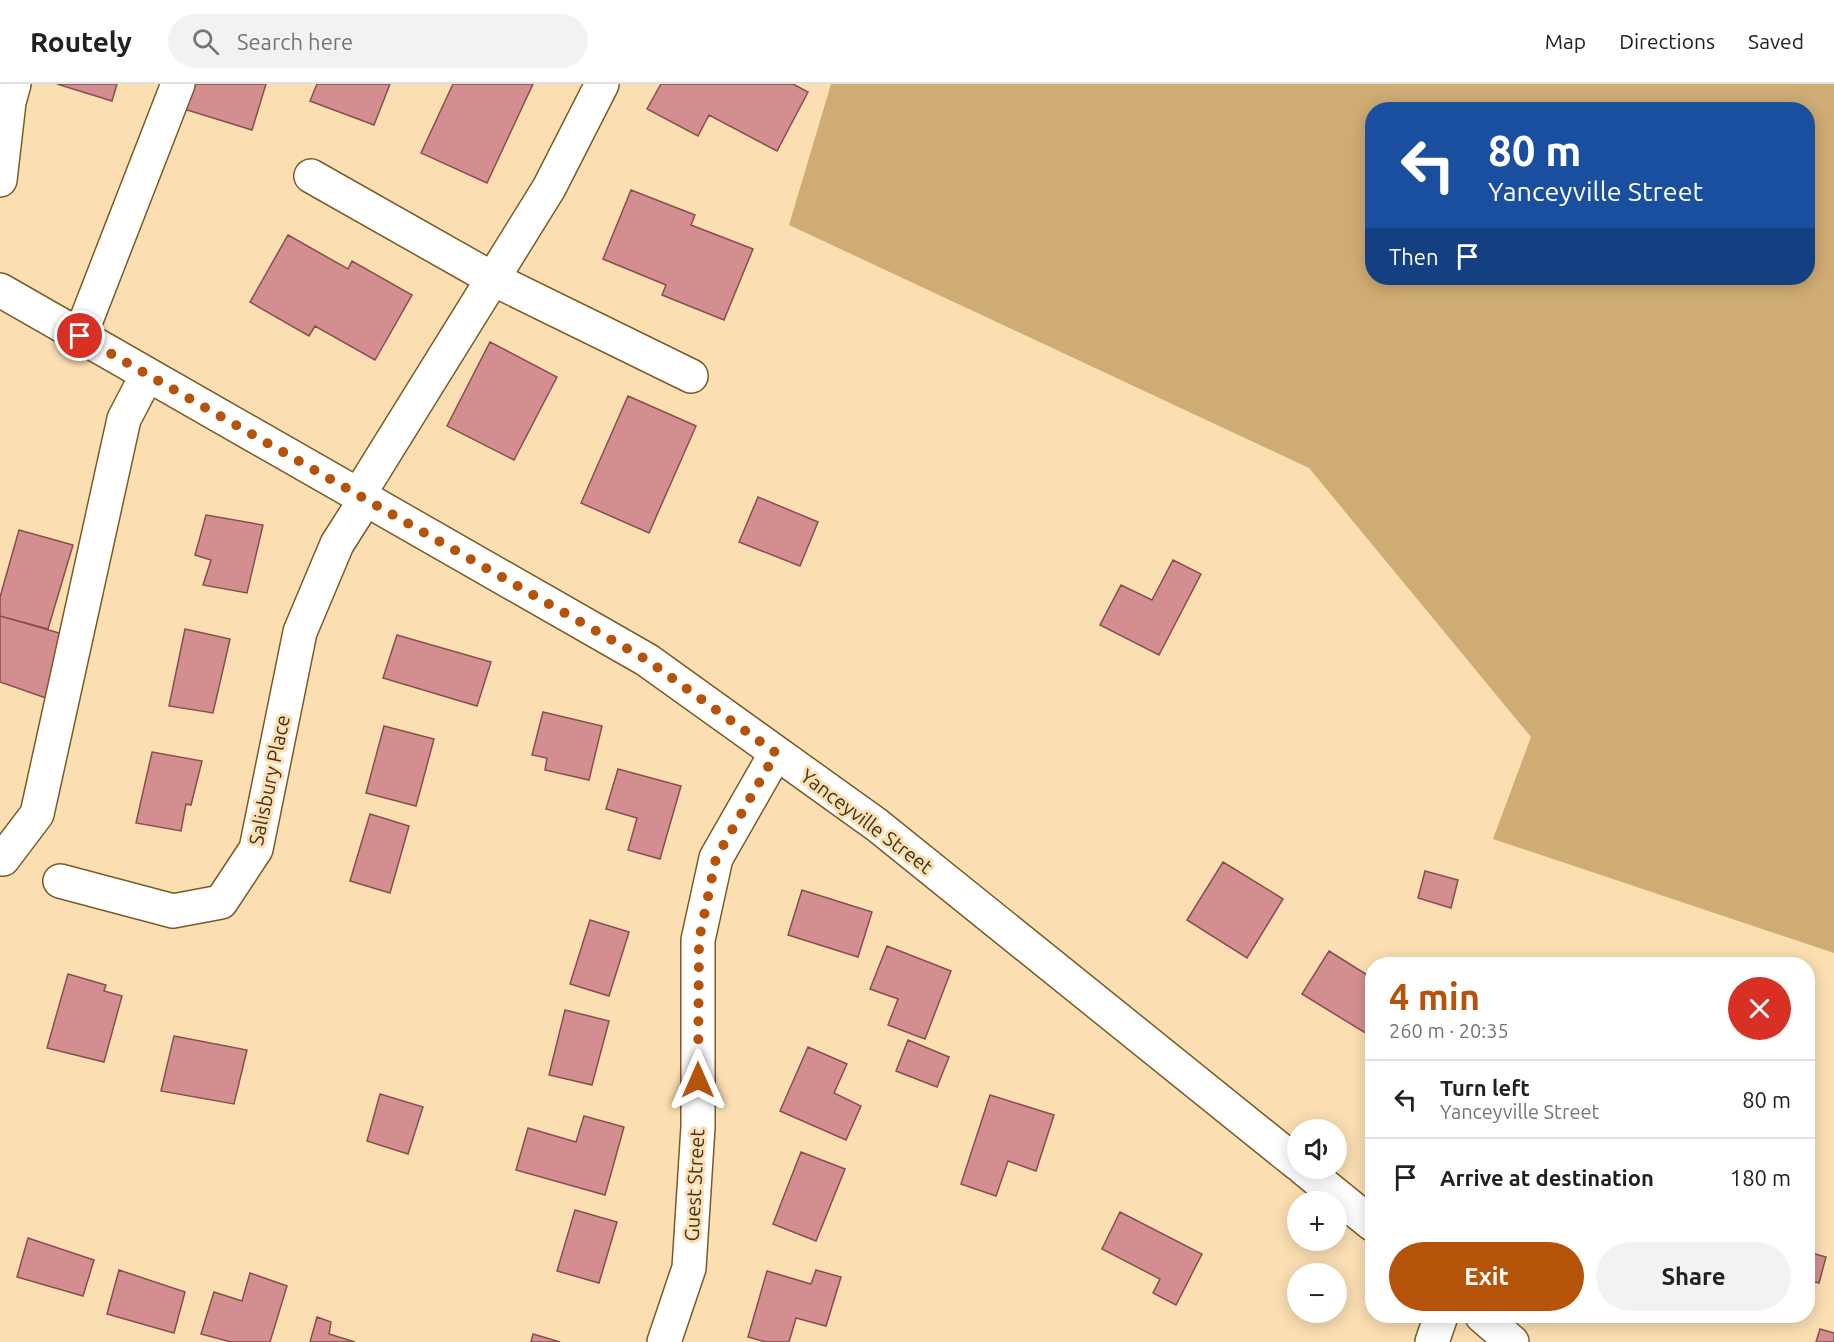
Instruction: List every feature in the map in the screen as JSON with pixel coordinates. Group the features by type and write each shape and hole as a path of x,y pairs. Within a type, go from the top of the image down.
{"main road":[{"path":"0,180 9,102 14,84"},
{"path":"80,336 178,84"},
{"name":"Salisbury Place","path":"60,881 173,911 221,902 256,849 300,632 337,544 361,498 549,188 602,84"},
{"path":"311,176 493,279 692,376"},
{"name":"Yanceyville Street","path":"0,290 647,660 877,825 1287,1155"},
{"path":"0,858 3,859 37,814 124,419 147,375"},
{"name":"Guest Street","path":"664,1342 689,1268 698,1127 699,940 716,858 776,753"},
{"path":"1317,1179 1365,1218"},
{"path":"1432,1342 1439,1323"},
{"path":"1490,1323 1512,1342"}],"shaded area":[{"path":"831,84 1834,84 1834,953 1493,839 1531,737 1309,468 789,225"}],"building":[{"path":"57,84 117,84 112,101"},
{"path":"191,84 266,84 252,130 184,109"},
{"path":"317,84 390,84 374,125 310,101"},
{"path":"453,84 533,84 487,183 421,153"},
{"path":"661,84 793,84 808,92 777,151 709,115 698,136 647,109"},
{"path":"631,190 695,215 691,225 753,249 724,320 662,295 666,285 603,259"},
{"path":"288,235 348,269 352,261 412,295 375,360 315,326 309,336 250,302"},
{"path":"490,342 557,377 514,460 447,426"},
{"path":"628,396 696,426 649,533 581,503"},
{"path":"758,497 818,522 800,566 739,542"},
{"path":"206,515 263,525 247,593 203,585 211,560 195,555"},
{"path":"19,530 73,545 48,629 0,616 0,597"},
{"path":"1173,560 1201,574 1159,655 1100,625 1121,585 1152,600"},
{"path":"0,616 66,635 46,698 0,682"},
{"path":"185,629 230,639 213,713 169,706"},
{"path":"397,635 491,662 477,706 383,678"},
{"path":"543,712 602,726 589,780 545,770 547,758 532,755"},
{"path":"384,726 434,739 416,806 366,793"},
{"path":"152,752 202,761 191,805 186,804 181,831 136,823"},
{"path":"618,769 681,786 660,859 628,850 637,818 606,809"},
{"path":"370,814 409,826 390,893 350,881"},
{"path":"1223,862 1283,899 1247,958 1187,920"},
{"path":"1425,871 1458,880 1451,908 1418,898"},
{"path":"802,890 872,912 858,957 788,935"},
{"path":"590,920 629,932 609,996 570,984"},
{"path":"887,946 951,971 925,1039 888,1025 898,999 870,989"},
{"path":"1329,951 1365,974 1365,1033 1302,994"},
{"path":"68,974 106,985 104,991 122,996 104,1062 47,1048"},
{"path":"565,1010 609,1021 592,1085 549,1075"},
{"path":"174,1036 247,1050 234,1104 161,1091"},
{"path":"908,1040 949,1057 937,1087 896,1071"},
{"path":"808,1047 847,1064 834,1093 861,1106 846,1140 780,1111"},
{"path":"380,1094 423,1107 408,1154 367,1141"},
{"path":"990,1095 1054,1115 1036,1171 1008,1161 996,1196 961,1184"},
{"path":"584,1116 624,1127 605,1195 516,1170 528,1128 576,1142"},
{"path":"801,1152 845,1169 816,1241 773,1224"},
{"path":"575,1210 617,1222 599,1283 557,1271"},
{"path":"1120,1212 1202,1254 1176,1305 1153,1293 1160,1279 1102,1249"},
{"path":"28,1238 94,1260 83,1296 17,1277"},
{"path":"1815,1254 1826,1257 1819,1283 1815,1282"},
{"path":"119,1270 185,1292 174,1333 107,1314"},
{"path":"816,1270 841,1277 826,1326 796,1318 789,1342 766,1342 748,1337 767,1271 811,1284"},
{"path":"250,1273 287,1286 270,1342 231,1342 201,1334 214,1292 242,1301"},
{"path":"317,1317 331,1322 329,1334 355,1342 310,1342"},
{"path":"1820,1329 1834,1333 1834,1342 1816,1342"},
{"path":"533,1334 560,1342 531,1342"}],"route":[{"path":"80,336 647,660 776,753 716,858 699,940 698,1080"}]}
